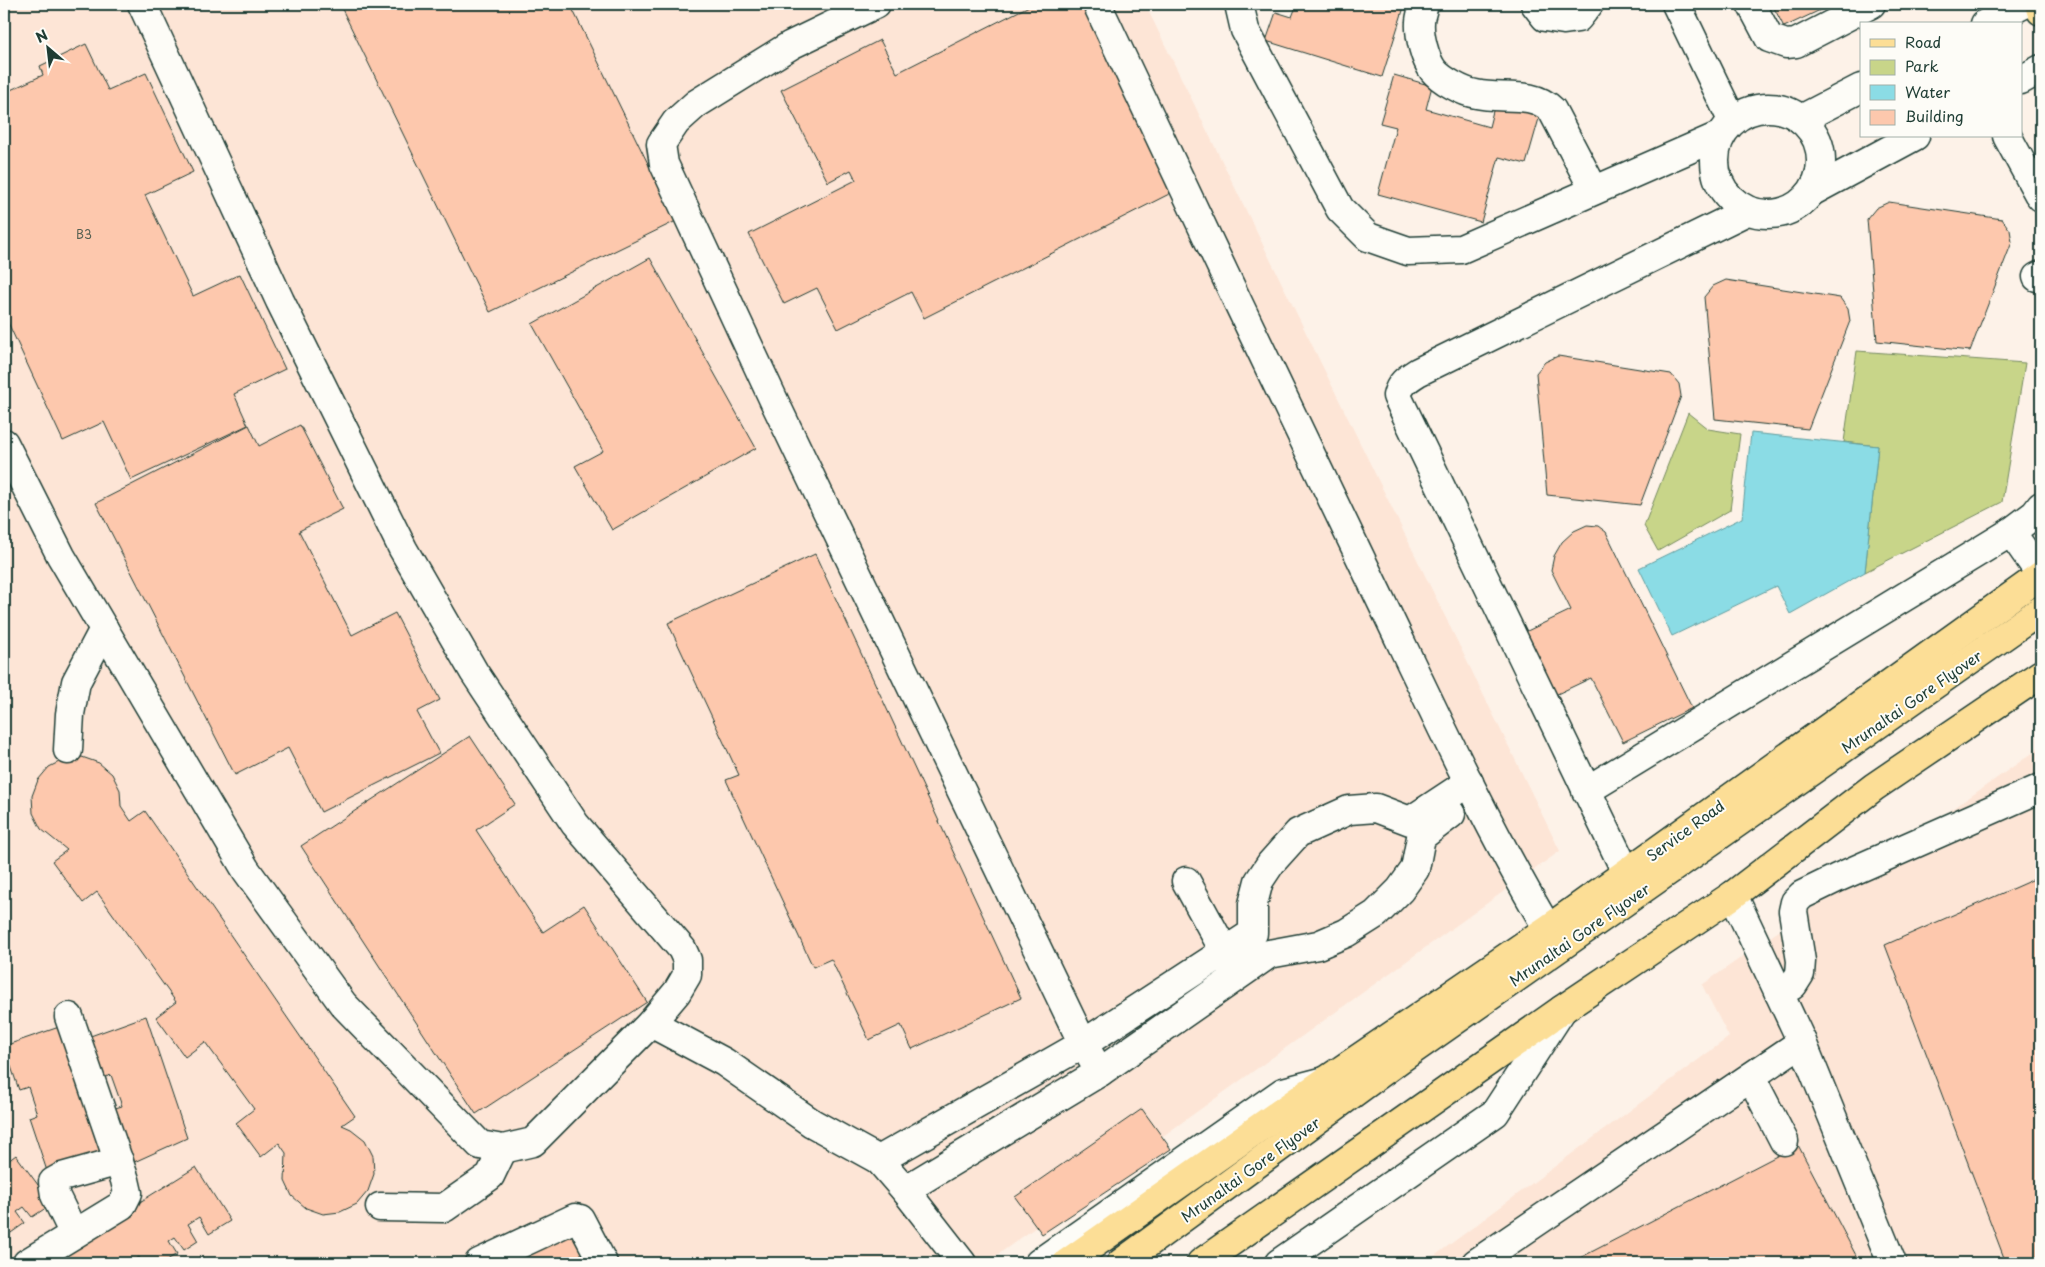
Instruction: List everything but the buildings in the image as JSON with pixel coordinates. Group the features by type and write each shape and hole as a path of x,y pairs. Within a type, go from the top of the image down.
{"main road":[{"path":"2039,4 2041,11"},
{"name":"Service Road","path":"1326,1080 1548,928 2041,575"},
{"name":"Mrunaltai Gore Flyover","path":"1121,1263 1400,1059 2041,610"},
{"path":"1201,1263 1563,1009 1732,894 1874,787 2041,674"},
{"name":"Mrunaltai Gore Flyover","path":"1067,1263 1326,1080"}],"street":[{"path":"4,443 61,556 246,870 343,1004 480,1145 502,1149 533,1142 652,1023 677,992 687,975 687,960 682,949 575,824 474,672 408,557 280,301 142,4"},
{"path":"1097,4 1280,391 1472,788 1512,867 1548,928"},
{"path":"1239,4 1244,30 1340,209 1368,237 1408,251 1461,249 1594,190 1726,128 1748,111 1766,108 1784,110 1801,119 1811,129 1818,142 1821,156 1820,174 1812,191 1800,204 1783,213 1765,215 1747,211 1731,202 1720,188 1714,170 1714,152 1726,128 1676,4"},
{"path":"1424,4 1420,22 1424,49 1433,70 1454,86 1476,94 1531,98 1546,104 1552,110 1594,190"},
{"path":"1535,4 1545,17 1564,20 1578,18 1589,4"},
{"path":"1751,4 1769,38 1786,44 1796,43 1871,4"},
{"path":"1989,22 2024,4"},
{"path":"866,6 791,45 696,104 676,122 661,144 664,164 776,405 1084,1044 1100,1072"},
{"path":"2022,79 2041,69"},
{"path":"1801,119 1860,89"},
{"path":"1812,191 1912,138"},
{"path":"2008,138 2041,197"},
{"path":"1626,872 1397,396 1399,386 1418,372 1747,211"},
{"path":"1586,791 2011,532 2035,514 2041,506"},
{"path":"2011,532 2041,575"},
{"path":"68,750 70,714 76,682 104,629"},
{"path":"1415,829 1472,788"},
{"path":"1779,993 1793,985 1800,974 1801,961 1793,911 1795,902 1802,896 1837,878 2041,788"},
{"path":"1269,954 1253,932 1253,904 1259,881 1271,863 1298,833 1349,810 1376,808 1415,829"},
{"path":"905,1190 1100,1072 1269,954 1318,945 1346,933 1376,914 1400,890 1415,869 1415,829"},
{"path":"1186,881 1238,975"},
{"path":"1732,894 1802,1042 1892,1263"},
{"path":"879,1160 1084,1044 1253,932"},
{"path":"1279,1263 1495,1113 1563,1009"},
{"path":"27,1263 122,1205 128,1193 119,1161 69,1017"},
{"path":"652,1023 724,1062 812,1123 879,1160 962,1263"},
{"path":"1476,1263 1802,1042"},
{"path":"1751,1077 1784,1141"},
{"path":"1040,1263 1283,1092 1326,1080"},
{"path":"380,1207 444,1208 490,1176 502,1149"},
{"path":"74,1234 55,1195 53,1182 62,1177 119,1161"},
{"path":"479,1263 575,1218 580,1220 585,1227 603,1263"}],"shaded area":[{"path":"4,4 1145,4 1560,851 986,1263 4,1263"},
{"path":"2041,747 2041,1263 1425,1263 1729,1037 1702,985"}],"green space":[{"path":"1857,351 2025,363 2002,502 1865,572 1878,446 1844,442"},
{"path":"1688,413 1708,429 1740,434 1730,510 1658,551 1644,526"}],"water":[{"path":"1751,433 1878,446 1865,572 1790,614 1776,586 1672,636 1639,568 1742,518"}]}
